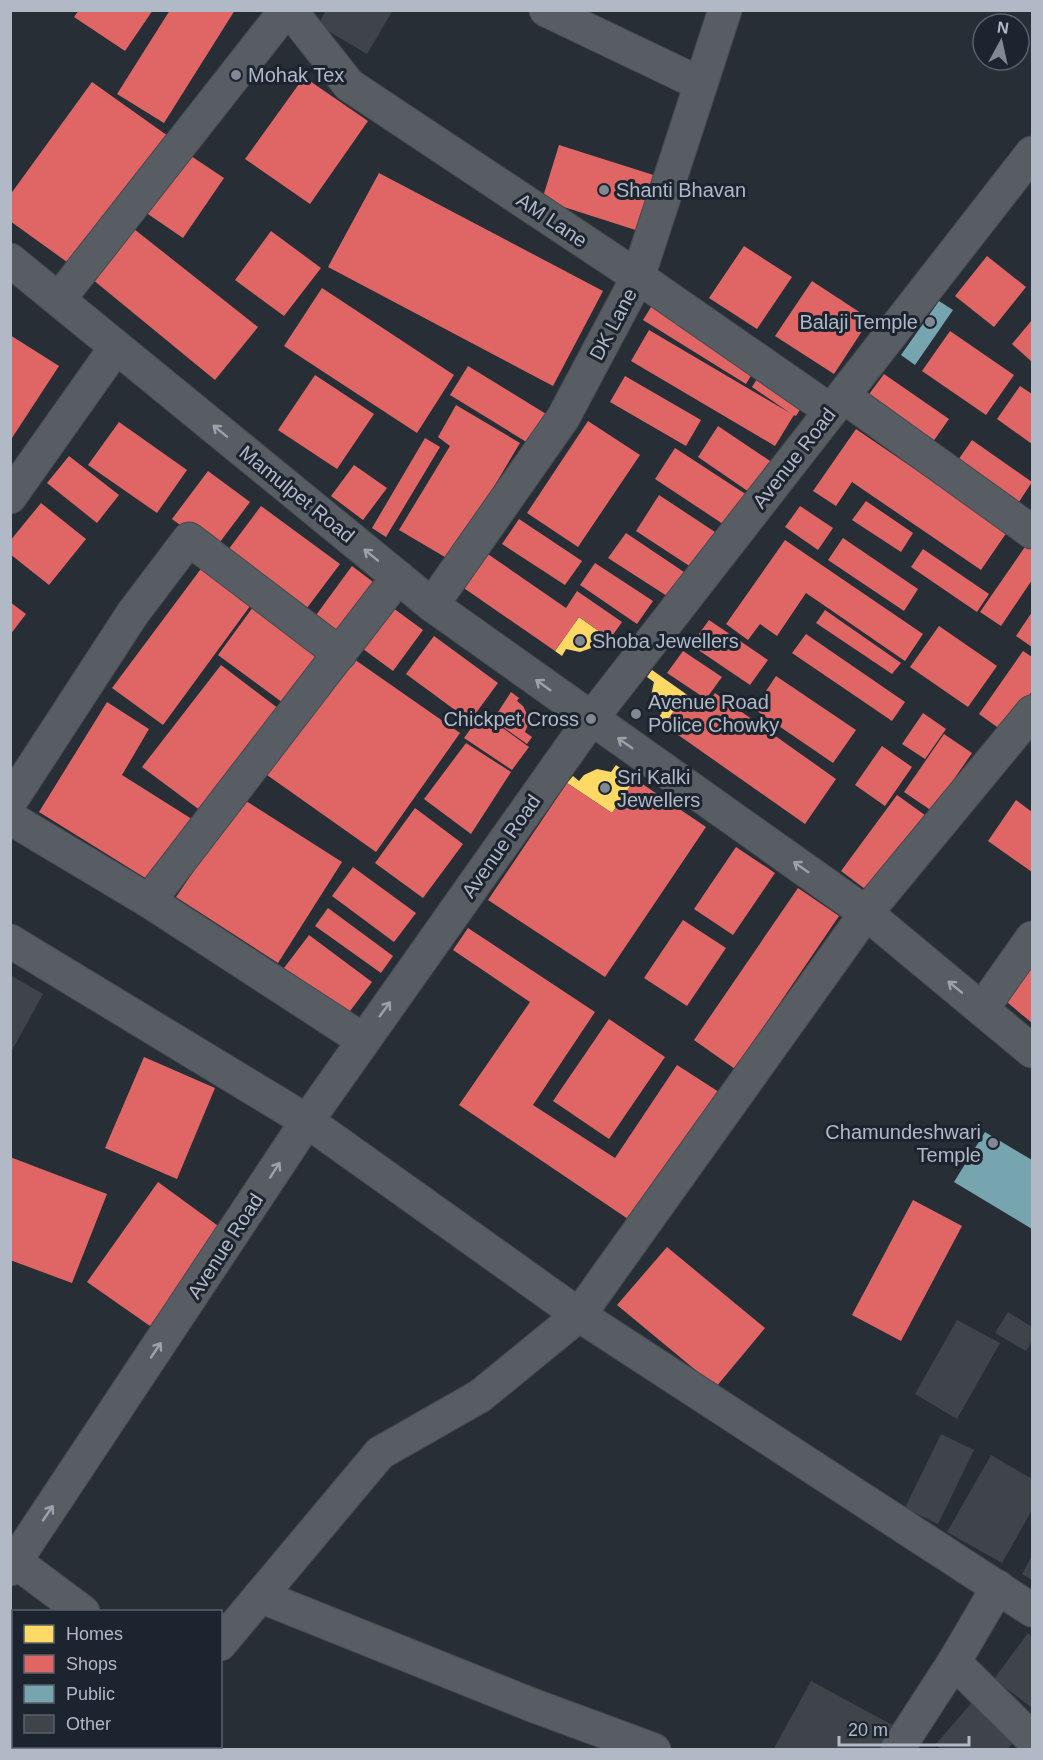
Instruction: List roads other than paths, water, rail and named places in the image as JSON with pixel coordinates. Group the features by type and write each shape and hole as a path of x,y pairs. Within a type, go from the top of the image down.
{"street":[{"name":"AM Lane","path":"288,10 349,85 638,277 837,403 1032,532"},
{"path":"59,299 288,10"},
{"path":"546,10 702,84"},
{"name":"DK Lane","path":"432,605 563,418 638,277 725,10"},
{"name":"Avenue Road","path":"12,1563 307,1121 591,719 1032,153"},
{"name":"Mamulpet Road","path":"10,260 432,605 866,913 1032,1051"},
{"path":"10,497 116,347"},
{"path":"10,802 133,613 189,539 340,654"},
{"path":"149,901 398,577"},
{"path":"222,1642 380,1453 480,1396 579,1315 866,913 1032,712"},
{"path":"10,818 149,901 363,1040"},
{"path":"982,1009 1032,938"},
{"path":"10,941 307,1121 579,1315 1032,1610"},
{"path":"12,1563 82,1610"},
{"path":"897,1749 954,1662 998,1587"},
{"path":"260,1596 532,1705 654,1749"},
{"path":"954,1662 1032,1739"}],"place":[{"name":"Mohak Tex","path":"236,75"},
{"name":"Shanti Bhavan","path":"604,190"},
{"name":"Balaji Temple","path":"930,322"},
{"name":"Shoba Jewellers","path":"580,641"},
{"name":"Avenue Road Police Chowky","path":"636,714"},
{"name":"Chickpet Cross","path":"591,719"},
{"name":"Sri Kalki Jewellers","path":"605,788"},
{"name":"Chamundeshwari Temple","path":"993,1143"}]}
